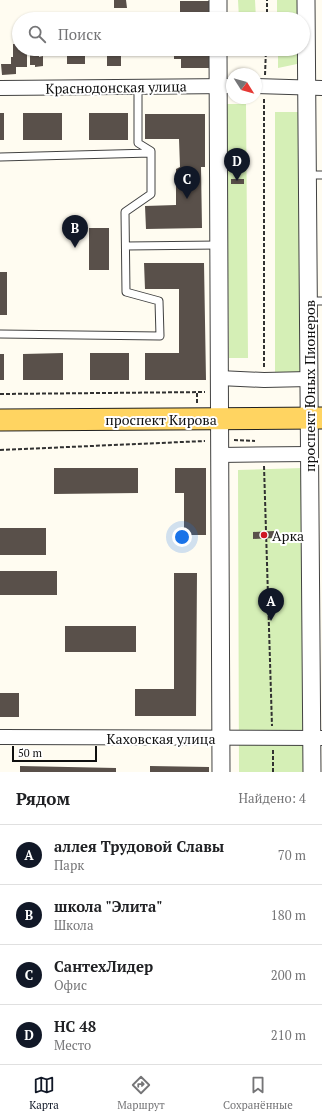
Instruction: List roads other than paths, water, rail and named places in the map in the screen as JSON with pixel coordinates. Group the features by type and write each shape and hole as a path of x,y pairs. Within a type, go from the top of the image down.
{"main road":[{"name":"проспект Кирова","path":"0,420 316,418"}],"street":[{"path":"218,0 218,12"},
{"name":"проспект Юных Пионеров","path":"306,0 307,12"},
{"name":"проспект Юных Пионеров","path":"310,44 314,88 315,301 309,379 316,418 310,454 314,670 317,738 312,772"},
{"path":"219,56 225,86 219,245 220,772"},
{"name":"Краснодонская улица","path":"0,88 225,86"},
{"path":"262,86 314,88"},
{"path":"219,385 264,380 309,379"},
{"path":"219,448 264,455 310,454"},
{"name":"Каховская улица","path":"0,737 317,738"}],"lane":[{"path":"0,334 160,336 159,301 126,292 125,212 151,194 151,151 138,143 138,87"},
{"path":"0,157 151,153"},
{"path":"126,246 219,245"}],"place":[{"name":"НС 48","path":"237,181"},
{"name":"СантехЛидер","path":"187,199"},
{"name":"школа \"Элита\"","path":"75,248"},
{"name":"Арка","path":"264,535"},
{"name":"аллея Трудовой Славы","path":"271,621"}]}
